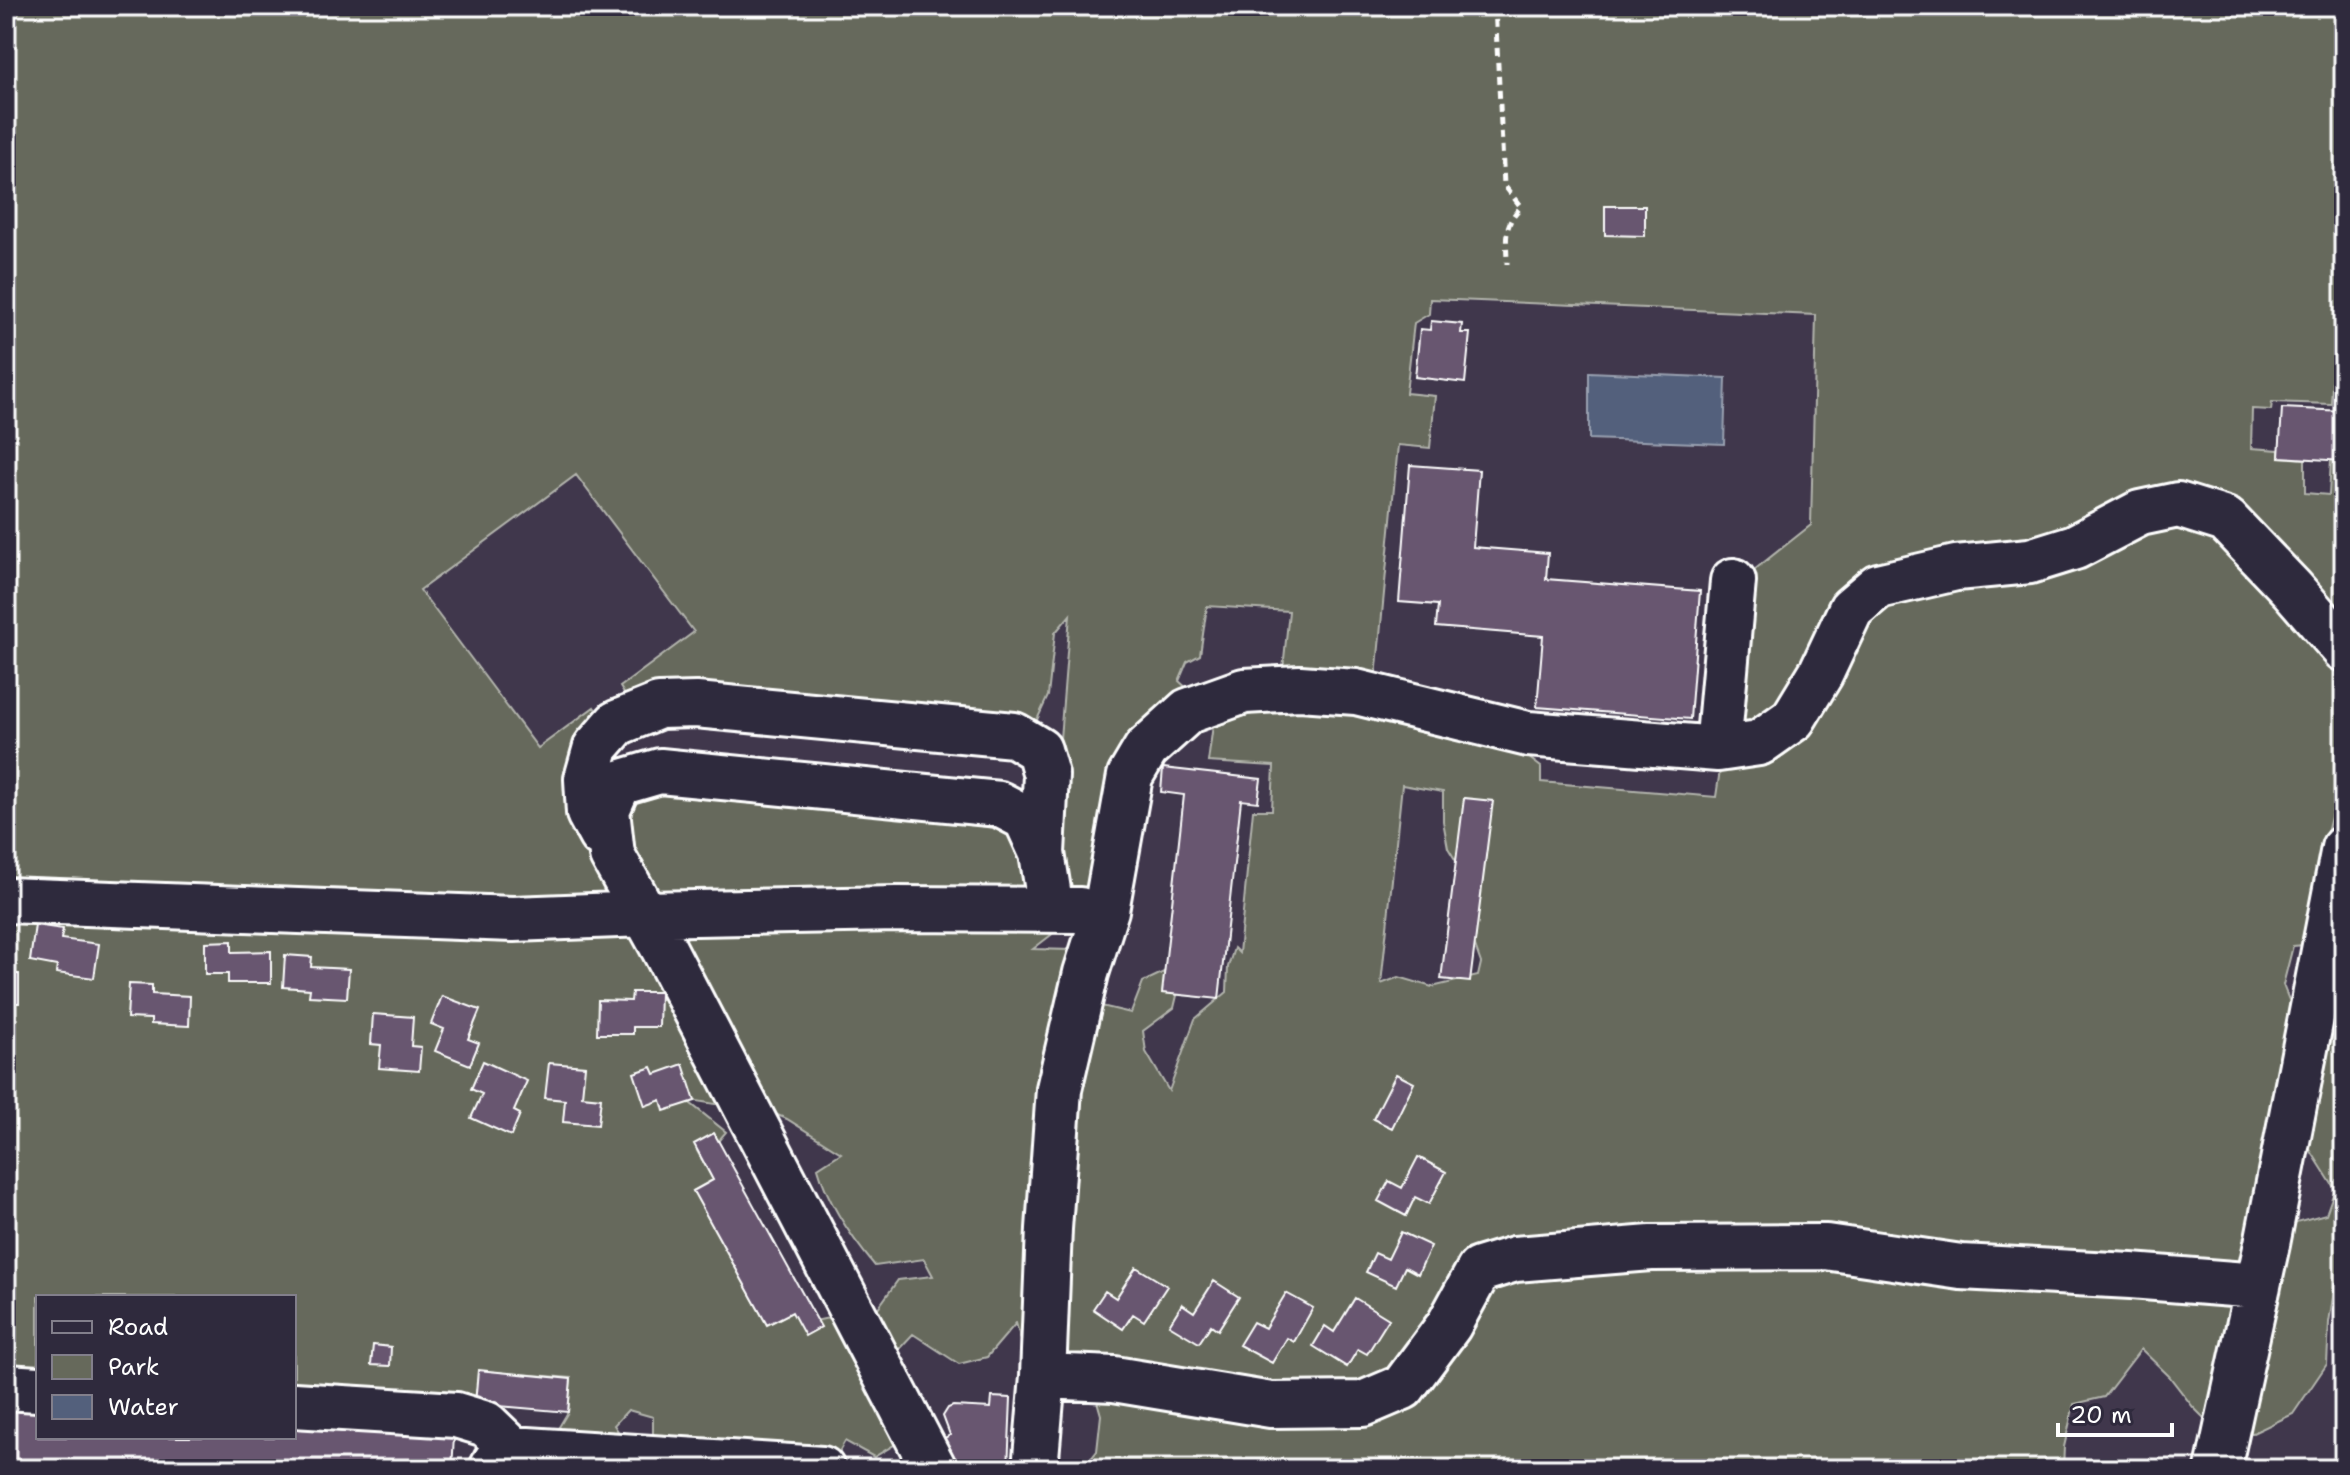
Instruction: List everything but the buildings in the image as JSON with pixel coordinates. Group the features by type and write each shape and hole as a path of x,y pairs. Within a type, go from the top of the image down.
{"lane":[{"path":"1035,1469 1059,1089 1086,973 1106,910 1130,776 1146,749 1188,711 1244,691 1300,688 1356,692 1528,734 1718,749 1759,743 1793,719 1821,673 1851,609 1878,586 1956,568 2030,561 2075,547 2140,513 2178,505 2226,520 2344,649"},
{"path":"1718,749 1733,581"},
{"path":"934,1469 645,914 589,813 587,779 596,747 617,723 659,706 696,705 1014,735 1039,750 1046,775 1042,853 1051,909"},
{"path":"612,855 607,810 619,783 660,771 999,804 1026,818 1042,853"},
{"path":"2218,1469 2332,953 2344,848"},
{"path":"6,900 513,919 896,909 1106,910"},
{"path":"1043,1376 1114,1379 1271,1405 1363,1404 1403,1387 1449,1325 1479,1270 1515,1259 1651,1248 1826,1247 1961,1267 2258,1286"},
{"path":"6,1387 36,1389"},
{"path":"296,1405 456,1415 486,1424 502,1459 822,1469"}],"path":[{"path":"1495,6 1504,185 1521,207 1510,218 1507,264"}],"green space":[{"path":"6,6 2344,6 2344,368 2333,367 2331,404 2272,402 2271,410 2252,409 2251,448 2279,450 2279,457 2305,459 2305,493 2329,495 2331,460 2344,461 2344,766 2316,876 2329,943 2293,946 2283,985 2300,1028 2292,1079 2331,1042 2338,1016 2319,982 2344,961 2344,1267 2335,1285 2327,1364 2293,1414 2253,1433 2216,1430 2141,1349 2104,1397 2074,1404 2064,1447 2063,1469 1966,1464 1958,1469 1083,1469 1097,1451 1101,1415 1093,1387 1027,1362 1016,1323 987,1357 959,1364 913,1334 899,1349 900,1375 922,1428 874,1457 845,1441 834,1461 653,1442 653,1417 628,1410 614,1425 629,1448 569,1452 559,1427 568,1412 571,1378 479,1371 475,1404 296,1386 296,1295 36,1295 36,1378 6,1374 6,909 634,928 684,942 694,927 654,892 630,859 625,817 630,796 647,784 1007,818 1057,776 1070,615 1055,633 1048,696 1036,722 630,703 620,687 694,632 576,475 420,590 538,748 594,707 602,719 573,809 605,894 586,903 6,886","holes":["1430,299 1816,315 1811,525 1749,574 1716,797 1541,782 1541,767 1520,751 1309,704 1266,710 1213,725 1208,762 1274,766 1272,810 1253,810 1239,953 1234,948 1228,967 1227,992 1195,1019 1169,1091 1146,1052 1143,1031 1174,1008 1180,983 1166,971 1143,982 1131,1013 1097,1005 1073,950 1033,949 1055,932 1099,877 1190,691 1179,681 1187,662 1200,655 1207,606 1289,611 1283,669 1376,678 1398,445 1430,448 1435,396 1406,393 1414,323 1429,314","1402,785 1443,792 1443,821 1448,848 1467,879 1463,913 1481,963 1478,976 1432,987 1399,977 1381,984","685,1099 715,1104 751,1104 787,1119 841,1153 818,1168 834,1207 857,1244 875,1266 924,1259 933,1276 898,1280 865,1326 838,1316 815,1321 792,1312 767,1325 693,1191 713,1180 697,1151 713,1147 726,1132","2290,1118 2335,1189 2326,1214 2285,1225"]}],"water":[{"path":"1589,372 1726,378 1724,444 1589,439"}]}
